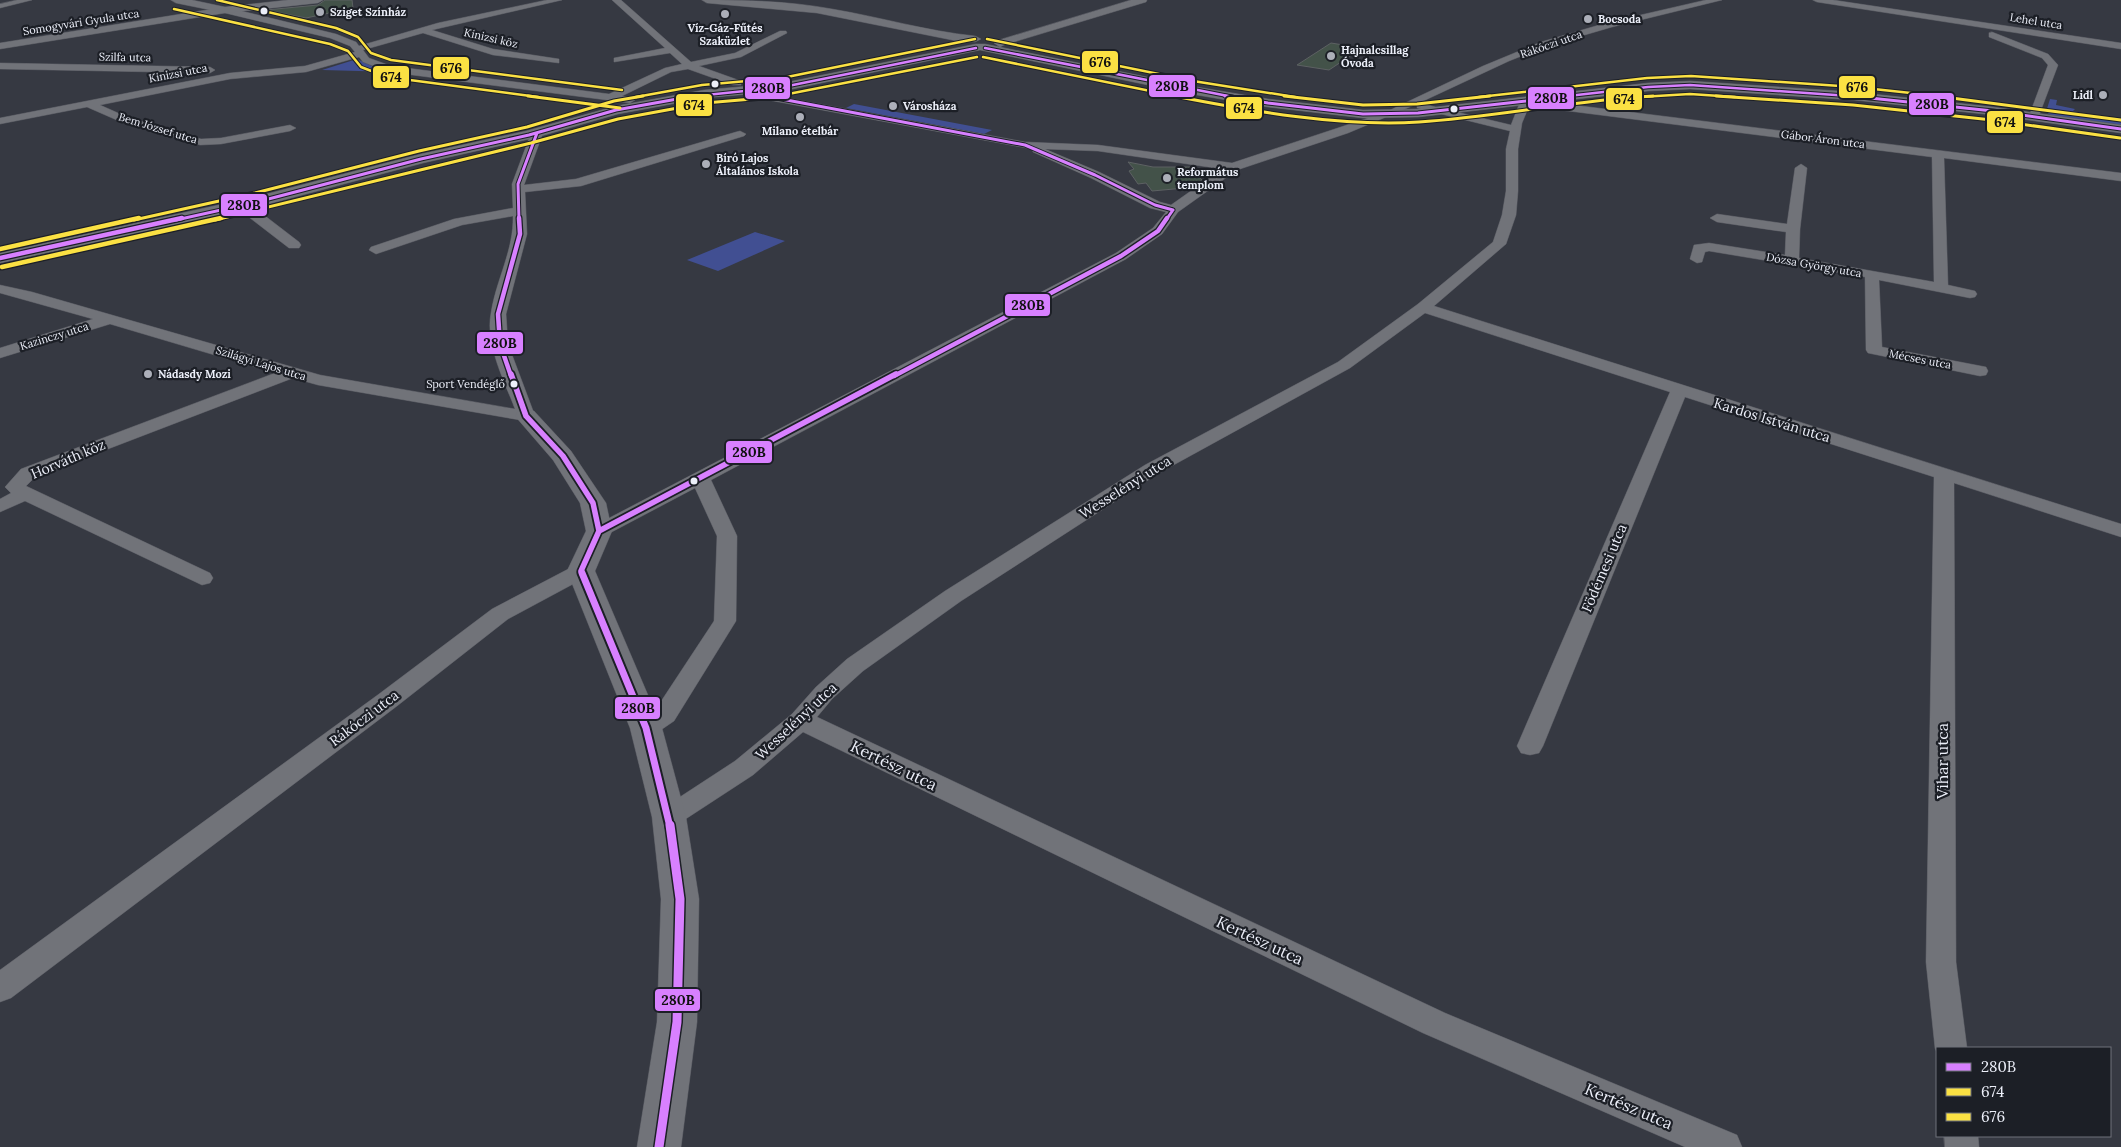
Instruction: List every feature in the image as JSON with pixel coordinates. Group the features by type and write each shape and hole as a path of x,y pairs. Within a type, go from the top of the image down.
{"street":[{"path":"0,6 28,0"},
{"path":"178,0 333,36 353,44 358,51 376,65 389,69 611,98 660,100"},
{"path":"224,10 318,0"},
{"name":"Kinizsi utca","path":"0,121 248,73 306,69 422,30 558,0"},
{"path":"616,0 689,65 700,71 737,83"},
{"path":"707,0 813,9 958,41 983,44"},
{"path":"583,118 660,100 793,85 941,54 1028,34 1142,0"},
{"name":"Rákóczi utca","path":"599,532 701,479 800,424 1121,256 1159,230 1169,220 1173,210 1233,167 1344,131 1388,114 1460,80 1543,45 1647,14 1718,0"},
{"name":"Lehel utca","path":"1817,0 2121,46"},
{"name":"Somogyvári Gyula utca","path":"0,46 224,10"},
{"name":"Lehel utca","path":"1947,19 2027,48 2050,60 2053,65 2034,116"},
{"path":"906,29 954,37 1041,59 1161,85 1335,112 1388,114 1439,111 1648,87 1690,86 1827,93 2034,116 2121,129"},
{"name":"Kinizsi köz","path":"422,30 494,52 556,61"},
{"path":"611,98 660,73 747,52 783,33"},
{"path":"617,60 671,50"},
{"name":"Szilfa utca","path":"0,66 230,70 248,73"},
{"path":"759,89 759,93 763,96 1025,145 1098,148 1233,167"},
{"path":"0,258 242,205 421,159 537,133 630,100"},
{"name":"Wesselényi utca","path":"669,816 744,768 801,720 824,693 855,666 953,596 1152,469 1344,365 1422,307 1499,244 1509,214 1512,191 1512,149 1516,129 1526,102"},
{"name":"Gábor Áron utca","path":"1526,102 2121,177"},
{"name":"Bem József utca","path":"87,103 123,119 193,141 221,141 290,128"},
{"path":"1410,104 1516,129"},
{"path":"537,133 518,189 520,234 498,314 500,344 526,416 564,456 593,503 599,532 581,571 646,728 669,816 680,899 676,1022 659,1147"},
{"path":"518,189 577,183 740,134"},
{"path":"1025,145 1095,175 1156,205 1173,210"},
{"path":"1938,154 1941,287"},
{"path":"1792,261 1793,229 1801,168"},
{"path":"242,205 294,245"},
{"path":"376,250 459,222 520,211"},
{"path":"1717,218 1793,229"},
{"name":"Dózsa György utca","path":"1697,259 1699,248 1703,247 1872,274 1970,294"},
{"name":"Mécses utca","path":"1872,274 1874,350 1980,371"},
{"name":"Szilágyi Lajos utca","path":"0,289 27,295 107,320 318,380 526,416"},
{"name":"Kardos István utca","path":"1422,307 1678,391 1944,473 2121,531"},
{"name":"Kazinczy utca","path":"0,353 107,320"},
{"name":"Horváth köz","path":"202,578 15,488 28,473 290,373"},
{"path":"482,408 516,389"},
{"name":"Födémesi utca","path":"1530,746 1678,391"},
{"name":"Vihar utca","path":"1944,473 1941,962 1951,1047"},
{"path":"646,728 665,716 725,621 728,536 706,486 701,479"},
{"path":"0,506 25,494"},
{"name":"Rákóczi utca","path":"0,988 388,700 500,614 581,571"},
{"name":"Kertész utca","path":"801,720 1434,1023 1725,1147"}],"shaded area":[{"path":"357,59 379,69 395,72 322,70"},
{"path":"2050,99 2057,100 2056,105 2075,109 2073,111 2121,122 2121,125 2052,116 2046,112"},
{"path":"854,104 992,130 984,134 846,108"},
{"path":"755,232 785,241 718,271 687,260"}],"building":[{"path":"325,0 352,0 353,8 306,18 266,10 318,5"},
{"name":"Hajnalcsillag Óvoda","path":"1331,43 1362,48 1329,70 1297,65"},
{"name":"Református templom","path":"1128,162 1153,167 1190,167 1202,180 1185,188 1152,191 1146,183 1138,184 1129,171 1134,169"}],"transit line":[{"name":"676","path":"217,0 336,28 358,37 371,53 391,60 622,90"},
{"name":"674","path":"174,9 330,44 348,51 361,67 387,77 620,108"},
{"name":"676","path":"0,249 255,193 419,151 527,127 614,101 702,85 782,78 975,39"},
{"name":"676","path":"987,39 1193,81 1269,94 1363,105 1417,104 1647,78 1691,76 1855,87 1994,102 2121,120"},
{"name":"280B","path":"0,258 257,202 421,159 529,135 616,110 704,94 783,87 976,48"},
{"name":"280B","path":"985,48 1191,90 1268,103 1363,114 1418,113 1648,87 1690,85 1854,96 1993,111 2121,129"},
{"name":"674","path":"2,267 259,210 423,168 531,143 618,119 705,103 785,96 977,57"},
{"name":"674","path":"983,57 1190,99 1267,112 1362,123 1419,122 1649,96 1690,94 1853,105 1992,120 2120,138"},
{"name":"280B","path":"776,98 1025,145 1095,175 1155,205 1173,210"},
{"name":"280B","path":"537,133 518,184 520,234 498,314 500,344 526,416 563,456 593,503 599,531"},
{"name":"280B","path":"581,571 599,531 1121,256 1158,231 1173,210"},
{"name":"280B","path":"581,571 646,728 669,817 680,899 677,1022 659,1147"}],"place":[{"name":"Sziget Színház","path":"320,12"},
{"name":"Víz-Gáz-Fűtés Szaküzlet","path":"725,14"},
{"name":"Bocsoda","path":"1588,19"},
{"name":"Hajnalcsillag Óvoda","path":"1331,56"},
{"name":"Lidl","path":"2103,95"},
{"name":"Városháza","path":"893,106"},
{"name":"Milano ételbár","path":"800,117"},
{"name":"Bíró Lajos Általános Iskola","path":"706,164"},
{"name":"Református templom","path":"1167,178"},
{"name":"Nádasdy Mozi","path":"148,374"},
{"name":"Sport Vendéglő","path":"514,384"}]}
